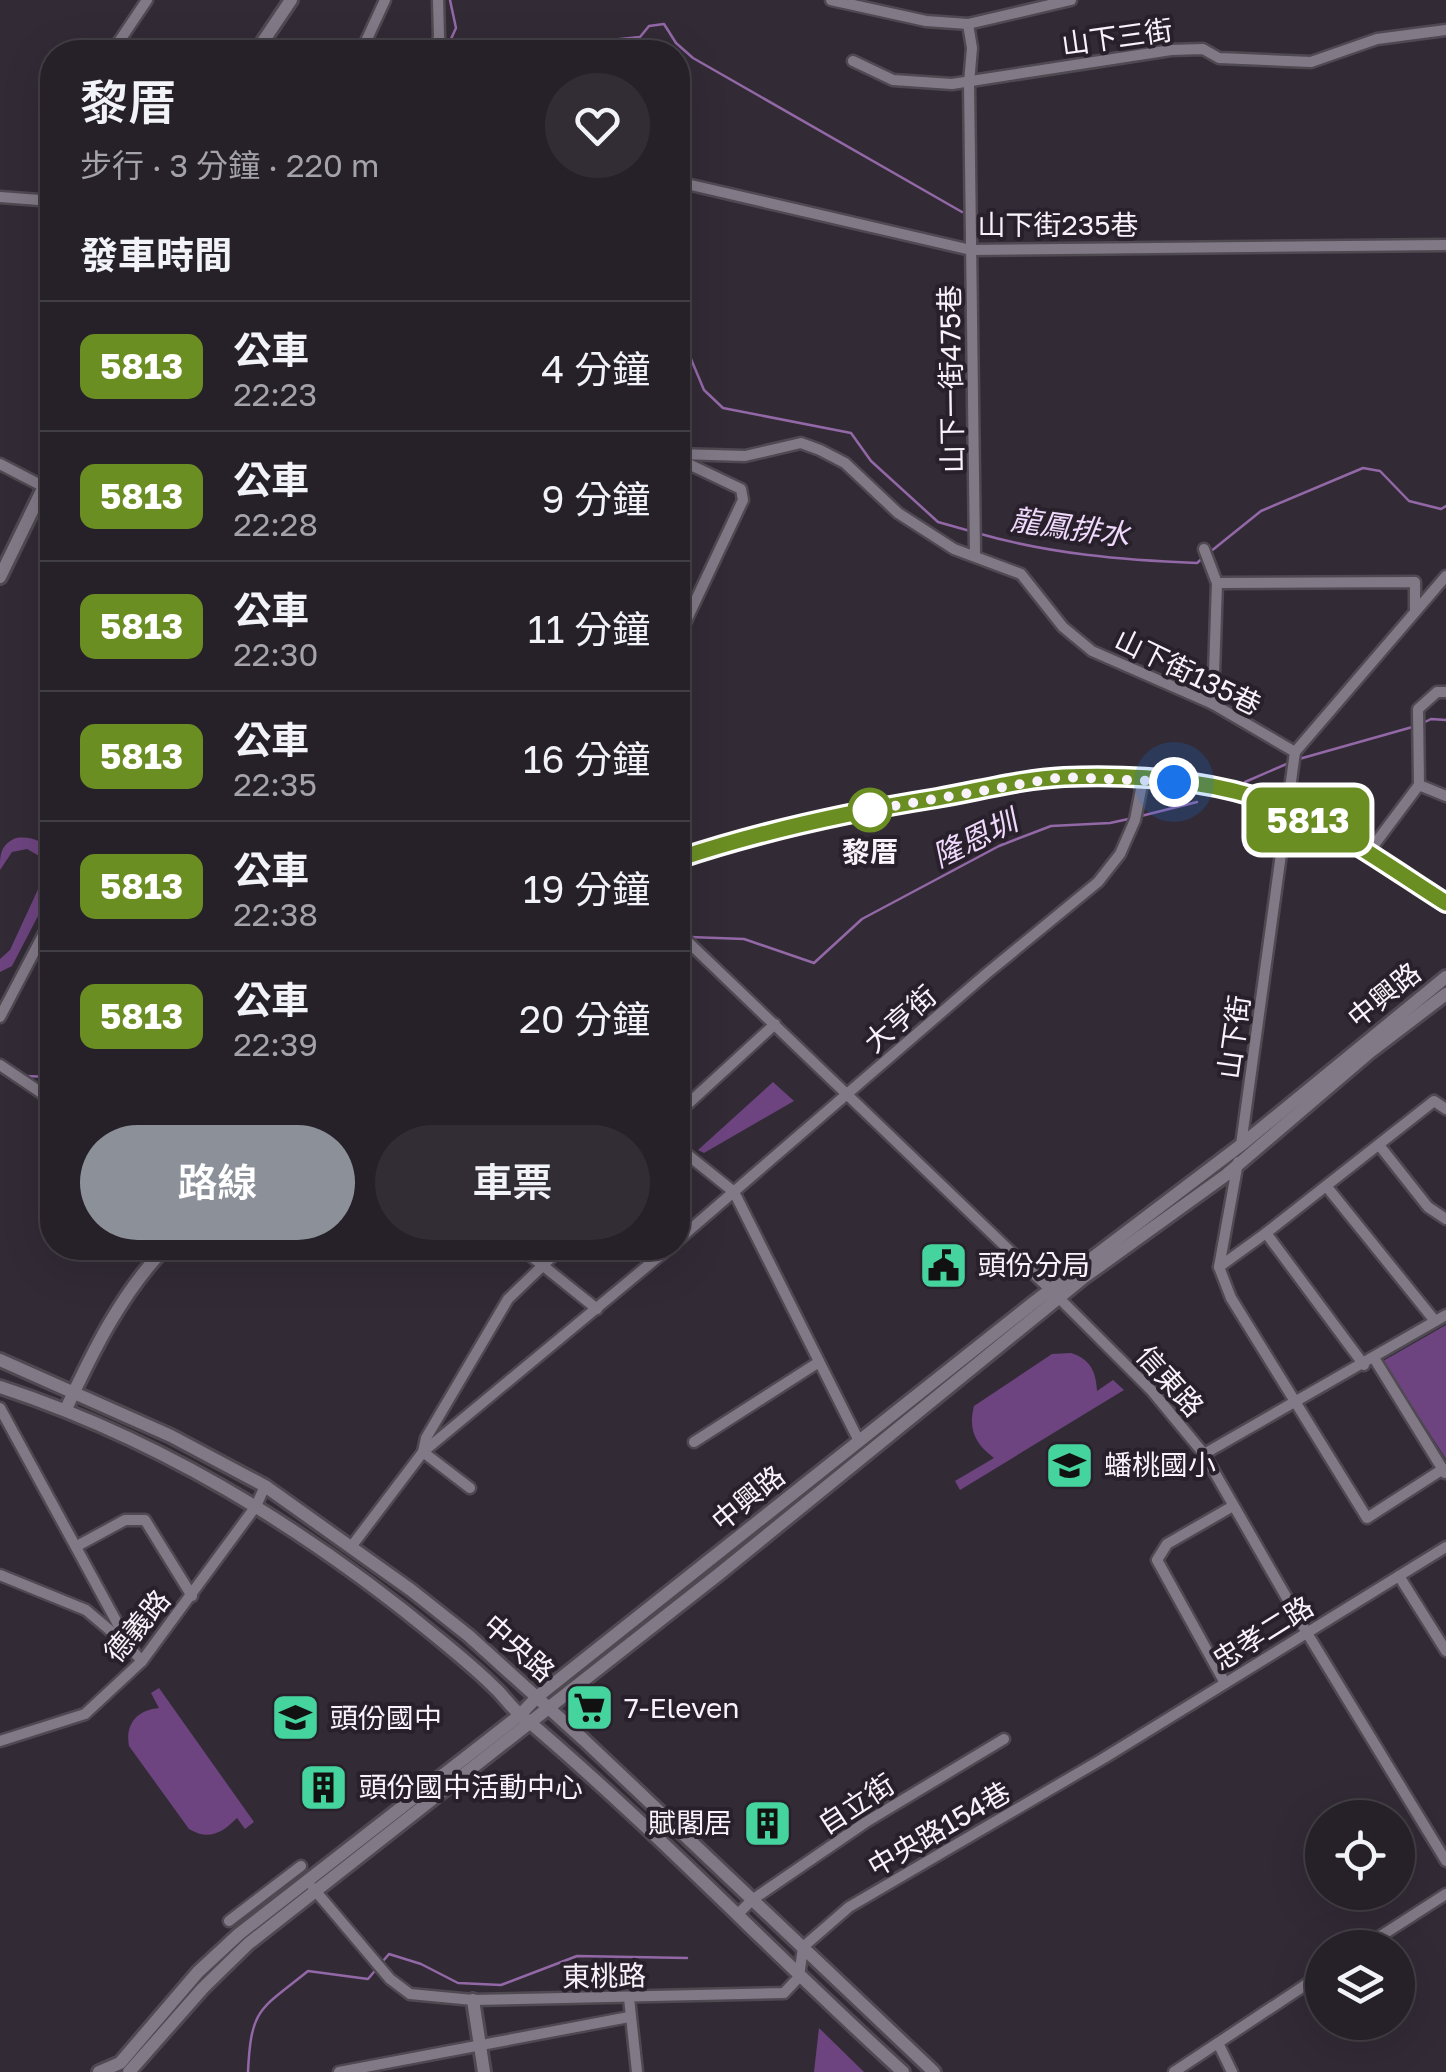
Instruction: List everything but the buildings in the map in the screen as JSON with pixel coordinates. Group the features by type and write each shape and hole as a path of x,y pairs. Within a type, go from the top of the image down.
{"street":[{"path":"120,40 147,0"},
{"path":"264,40 291,0"},
{"path":"366,40 384,0"},
{"path":"438,0 438,40"},
{"path":"831,0 926,21 968,24 1071,0"},
{"name":"山下一街475巷","path":"968,24 972,48 969,83 975,550"},
{"name":"山下三街","path":"852,60 893,80 969,83 1171,50 1203,49 1219,58 1312,62 1377,39 1446,30"},
{"name":"山下街235巷","path":"690,185 971,250 1446,245"},
{"path":"0,197 40,201"},
{"name":"山下街135巷","path":"690,456 745,456 801,443 820,450 845,463 898,513 954,549 975,550 1021,574 1063,627 1092,651 1213,704 1295,758"},
{"path":"690,462 740,489 742,500 690,605"},
{"path":"0,464 40,485"},
{"path":"0,577 40,504"},
{"path":"1204,550 1217,583 1213,704"},
{"path":"1295,758 1446,576"},
{"path":"1217,583 1415,582 1415,609"},
{"path":"1368,853 1419,785 1418,720 1437,692 1446,692"},
{"name":"山下街","path":"1218,1267 1242,1145 1295,758"},
{"path":"690,855 752,834 1062,777 1142,779 1206,785 1289,810 1368,853 1446,903"},
{"name":"大亨街","path":"690,1230 1098,882 1120,854 1136,817 1142,779"},
{"path":"1419,785 1446,796"},
{"path":"0,1017 40,941"},
{"name":"信東路","path":"690,943 1055,1294 1152,1391 1204,1454 1446,1862"},
{"name":"中興路","path":"524,1718 536,1698 643,1625 1446,978"},
{"name":"中興路","path":"129,2072 203,1988 312,1887 524,1718 549,1709 859,1441 1055,1294 1238,1165 1370,1052 1446,994"},
{"path":"690,1101 775,1024"},
{"path":"10,1072 40,1092"},
{"path":"1266,1234 1369,1361 1444,1472 1367,1518 1231,1298 1218,1267 1266,1234 1434,1101 1446,1109"},
{"path":"1379,1145 1428,1207 1446,1219"},
{"path":"690,1157 734,1192 859,1441"},
{"path":"1327,1187 1435,1321"},
{"path":"66,1409 107,1326 154,1260"},
{"path":"537,1260 597,1309"},
{"path":"423,1452 426,1438 508,1299 547,1260"},
{"path":"351,1546 423,1452 655,1260"},
{"path":"1204,1454 1446,1315"},
{"name":"中央路","path":"0,1360 75,1390 171,1436 265,1486 351,1546 469,1636 934,2072"},
{"path":"694,1442 819,1362"},
{"name":"中央路","path":"0,1387 66,1409 162,1452 330,1554 409,1614 497,1689 903,2072"},
{"path":"0,1408 132,1650"},
{"path":"423,1452 470,1488"},
{"name":"德義路","path":"0,1741 84,1714 142,1661 256,1506 265,1486"},
{"path":"1226,1683 1156,1560 1167,1544 1233,1506"},
{"path":"77,1546 125,1520 145,1520 192,1596"},
{"name":"忠孝二路","path":"1104,1758 1446,1547"},
{"path":"0,1575 86,1610 142,1661"},
{"path":"1398,1576 1446,1651"},
{"name":"自立街","path":"737,1915 752,1900 866,1822 1004,1739"},
{"name":"中央路154巷","path":"803,1947 849,1908 1104,1758"},
{"path":"229,1922 301,1866"},
{"name":"中興路","path":"98,2072 120,2063 198,1972 239,1934 312,1887"},
{"name":"東桃路","path":"312,1887 382,1968 410,1994 473,2000 784,1993 799,1977"},
{"path":"1390,1930 1446,1894"},
{"path":"799,1977 803,1947"},
{"path":"1174,2072 1305,1985"},
{"path":"630,1998 637,2072"},
{"path":"473,2000 484,2072"},
{"path":"340,2072 629,2018"},
{"path":"1218,2043 1232,2072"}],"shaded area":[{"path":"16,838 37,840 40,856 27,849 12,852 0,870 2,851"},
{"path":"40,885 40,912 12,966 0,972 0,959 10,950"},
{"path":"773,1082 794,1101 704,1153 698,1150"},
{"path":"1446,1325 1446,1459 1383,1361"},
{"path":"1071,1353 1091,1367 1097,1391 1113,1380 1124,1390 960,1490 955,1481 994,1458 975,1435 974,1406 1052,1354"},
{"path":"159,1688 254,1822 245,1829 237,1818 215,1834 189,1829 129,1746 134,1720 159,1708 151,1693"},
{"path":"819,2028 864,2072 814,2072"}],"waterway":[{"name":"龍鳳排水","path":"450,0 456,28 450,40"},
{"path":"610,40 640,37 649,26 664,24 674,40"},
{"path":"690,55 962,212"},
{"name":"龍鳳排水","path":"690,357 704,390 723,408 851,433 871,461 938,522 970,531"},
{"name":"龍鳳排水","path":"1210,552 1261,511 1363,468 1380,471 1409,501 1441,509 1446,506"},
{"name":"龍鳳排水","path":"977,533 1114,558 1197,563 1204,557"},
{"name":"隆恩圳","path":"1423,723 1446,720"},
{"name":"隆恩圳","path":"1299,759 1416,726"},
{"name":"隆恩圳","path":"1245,782 1291,762"},
{"name":"隆恩圳","path":"1141,816 1197,802"},
{"name":"隆恩圳","path":"690,937 744,939 814,963 862,919 999,846 1051,826 1133,818"},
{"name":"隆恩圳","path":"24,1076 40,1077"},
{"name":"隆恩圳","path":"383,1961 389,1954 421,1964 458,1983 501,1985 577,1956 687,1958"},
{"name":"隆恩圳","path":"248,2072 256,2022 279,1994 308,1971 368,1979 378,1967"}],"bus line":[{"name":"5813","path":"690,855 752,834 1062,777 1142,779 1206,785 1289,810 1368,853 1446,903"}],"place":[{"name":"黎厝","path":"870,810"},
{"name":"頭份分局","path":"943,1265"},
{"name":"蟠桃國小","path":"1069,1465"},
{"name":"7-Eleven","path":"589,1708"},
{"name":"頭份國中","path":"295,1718"},
{"name":"頭份國中活動中心","path":"324,1787"},
{"name":"賦閣居","path":"767,1823"}],"route":[{"path":"870,810 865,811 1062,777 1174,782"}]}
